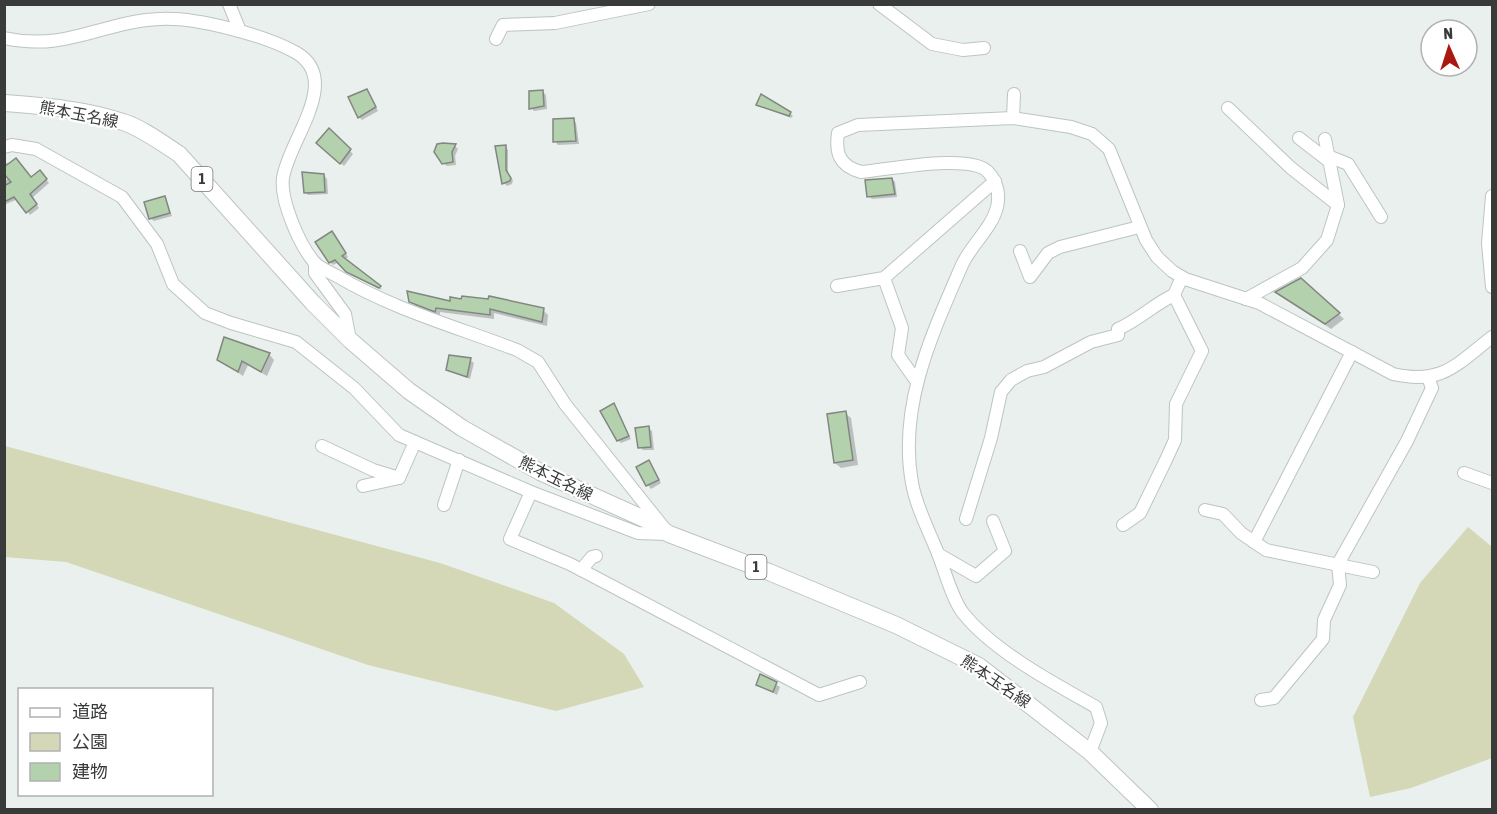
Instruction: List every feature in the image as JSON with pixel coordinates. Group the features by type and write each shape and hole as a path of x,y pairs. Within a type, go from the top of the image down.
{"main road":[{"name":"熊本玉名線","path":"4,103 52,107 124,122 179,154 350,340 409,392 462,428 540,472 651,522 669,534 769,572 896,625 979,666 1090,752 1150,810"}],"street":[{"path":"229,4 240,31"},
{"path":"496,39 502,25 555,23 649,4"},
{"path":"879,4 932,44 963,50 984,48"},
{"path":"4,38 26,43 52,43 160,19 206,24 240,31 296,52 311,65 316,88 311,110 287,158 282,181 286,207 315,263 315,273 345,314 350,340"},
{"path":"1013,118 1014,94"},
{"path":"1228,108 1290,168 1338,205"},
{"path":"1090,752 1101,723 1096,707 1039,675 986,635 962,613 912,485 908,426 917,382 964,262 997,208 999,196 995,181 988,170 978,165 959,162 861,172 850,169 839,160 836,147 838,133 858,125 1013,118 1071,127 1092,134 1109,149 1139,227 1157,257 1182,278 1246,299 1393,374 1414,379 1428,377 1450,369 1492,337"},
{"path":"1299,138 1329,159 1348,164 1382,217"},
{"path":"1246,299 1302,268 1327,240 1338,205 1325,139"},
{"path":"4,147 12,145 36,149 122,197 157,244 173,284 206,313 231,323 296,342 354,388 399,435 531,492 638,533 669,534"},
{"path":"837,286 884,278 995,181"},
{"path":"1492,196 1488,243 1492,287"},
{"path":"1020,251 1030,277 1048,253 1060,247 1139,227"},
{"path":"315,263 365,292 517,350 538,362 565,404 669,534"},
{"path":"884,278 902,328 898,355 917,382"},
{"path":"966,519 991,438 1001,392 1011,380 1028,371 1044,368 1091,342 1118,335 1119,330 1134,323 1160,302 1174,295 1182,278"},
{"path":"1123,525 1140,513 1175,440 1176,404 1202,351 1174,295"},
{"path":"1254,542 1352,352"},
{"path":"1261,700 1274,698 1323,639 1324,620 1340,585 1338,564 1407,441 1432,388 1428,377"},
{"path":"399,478 415,442"},
{"path":"322,446 374,470 399,478"},
{"path":"444,505 459,460"},
{"path":"1464,473 1492,483"},
{"path":"363,486 399,478"},
{"path":"531,492 510,539 581,570 819,694 860,682"},
{"path":"1205,510 1223,514 1266,550 1373,572"},
{"path":"938,555 976,576 1005,551 993,521"},
{"path":"581,570 592,557 596,556"}],"green space":[{"path":"5,446 440,563 554,603 624,654 644,687 556,711 368,665 66,562 5,557"},
{"path":"1468,527 1492,547 1492,758 1411,788 1370,797 1353,717 1420,583"}],"building":[{"path":"367,89 376,107 358,118 348,97"},
{"path":"543,90 544,106 529,109 529,91"},
{"path":"761,94 791,112 789,116 756,105"},
{"path":"574,118 576,141 553,142 553,119"},
{"path":"329,128 351,149 340,164 316,143"},
{"path":"437,144 456,144 452,152 453,162 442,164 434,152"},
{"path":"506,145 506,170 511,178 510,181 502,184 495,146"},
{"path":"16,158 31,177 40,170 47,179 30,194 37,204 26,213 14,197 4,202 4,186 11,182 4,174 4,167"},
{"path":"302,172 324,174 325,192 304,193"},
{"path":"892,178 895,194 867,197 865,180"},
{"path":"165,196 170,213 149,219 144,202"},
{"path":"332,231 346,253 342,256 381,286 379,288 346,272 335,260 329,263 315,242"},
{"path":"1301,278 1340,313 1325,324 1275,292"},
{"path":"407,291 450,301 450,297 488,299 489,296 544,308 542,322 490,309 490,315 436,308 435,312 409,302"},
{"path":"224,337 270,353 261,372 242,361 238,372 217,360"},
{"path":"449,355 471,358 467,377 446,370"},
{"path":"614,403 629,436 617,441 600,411"},
{"path":"846,411 853,460 834,463 827,414"},
{"path":"649,426 651,447 638,448 635,428"},
{"path":"649,460 659,480 646,486 636,467"},
{"path":"760,674 777,682 773,692 756,685"}]}
